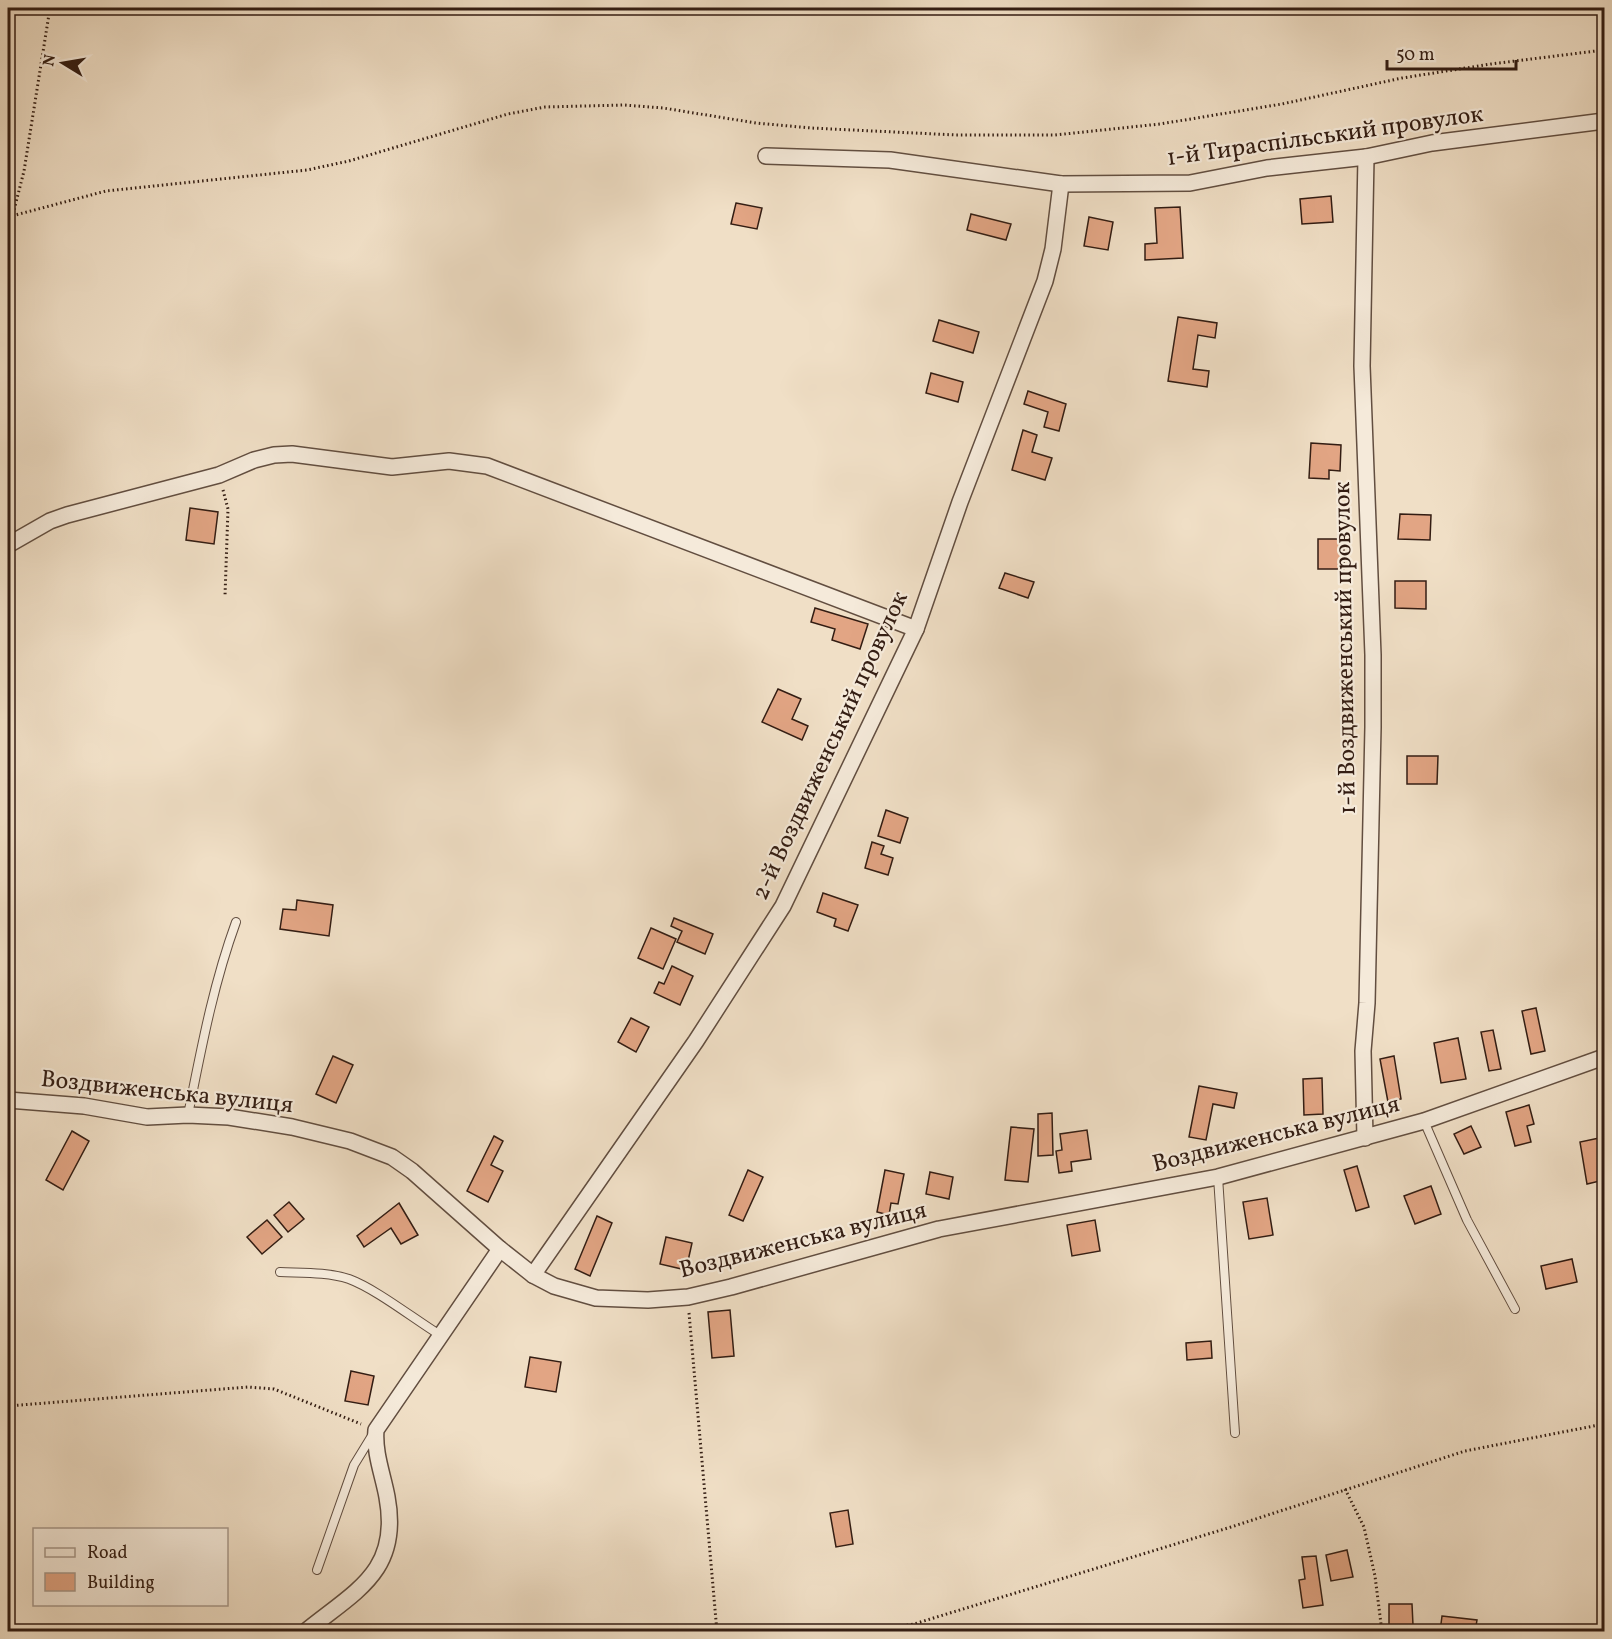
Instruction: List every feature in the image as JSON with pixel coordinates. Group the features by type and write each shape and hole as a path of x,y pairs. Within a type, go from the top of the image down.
{"street":[{"name":"1-й Тираспільський провулок","path":"766,156 890,160 1060,184 1190,183 1267,168 1366,157 1432,143 1605,121"},
{"name":"1-й Воздвиженський провулок","path":"1365,1138 1363,1051 1367,1003 1373,727 1373,654 1362,366 1366,157"},
{"name":"2-й Воздвиженський провулок","path":"533,1275 696,1041 783,906 916,629 960,502 1045,281 1053,249 1060,184"},
{"path":"8,545 67,514 219,475 254,460 274,455 292,454 392,467 449,461 487,466 916,629"},
{"name":"Воздвиженська вулиця","path":"8,1100 84,1106 147,1117 188,1115 229,1117 292,1127 350,1141 392,1157 533,1275 554,1286 596,1298 648,1300 688,1297 731,1287 939,1229 1218,1177 1424,1120 1605,1057"},
{"path":"305,1632 355,1592 380,1565 386,1549 390,1517 375,1444 376,1430 500,1249"}],"lane":[{"path":"188,1115 212,1002 224,956 237,922"},
{"path":"1424,1120 1467,1220 1515,1309"},
{"path":"1218,1177 1235,1433"},
{"path":"280,1272 326,1274 349,1279 365,1286 440,1335"},
{"path":"317,1570 354,1465 376,1430"}],"path":[{"path":"13,214 24,171 50,8"},
{"path":"8,217 106,192 307,170 349,161 508,114 545,107 624,105 663,108 756,123 800,127 956,135 1055,135 1160,124 1282,104 1402,78 1605,50"},
{"path":"219,475 228,509 225,596"},
{"path":"688,1297 717,1632"},
{"path":"8,1406 248,1387 274,1389 376,1430"},
{"path":"877,1631 914,1624 1231,1527 1465,1451 1605,1424"},
{"path":"1345,1489 1364,1527 1382,1632"}],"building":[{"path":"1331,196 1333,222 1302,224 1300,199"},
{"path":"736,203 762,208 757,229 731,224"},
{"path":"1180,207 1183,258 1145,260 1145,244 1157,243 1155,208"},
{"path":"971,214 1011,224 1006,240 967,230"},
{"path":"1089,217 1113,222 1108,250 1084,246"},
{"path":"1178,317 1217,323 1215,338 1198,335 1193,369 1209,371 1207,387 1168,381"},
{"path":"939,320 979,332 973,353 933,341"},
{"path":"931,373 963,382 958,402 926,393"},
{"path":"1028,391 1066,404 1059,431 1044,427 1048,412 1024,404"},
{"path":"1023,430 1037,435 1032,452 1052,458 1045,480 1012,470"},
{"path":"1311,443 1341,445 1340,471 1329,470 1329,479 1309,478"},
{"path":"190,508 218,512 214,544 186,540"},
{"path":"1400,514 1431,515 1430,540 1398,539"},
{"path":"1318,539 1344,539 1344,569 1318,569"},
{"path":"1005,573 1034,582 1028,598 999,588"},
{"path":"1395,581 1426,581 1426,609 1395,608"},
{"path":"815,608 868,624 860,649 832,640 835,629 811,622"},
{"path":"778,689 801,699 792,719 808,726 802,740 762,722"},
{"path":"1407,756 1438,756 1437,784 1407,784"},
{"path":"886,810 908,818 900,843 878,836"},
{"path":"872,842 884,846 881,854 893,858 888,875 865,868"},
{"path":"823,893 858,905 848,931 834,926 836,919 817,912"},
{"path":"297,900 333,905 329,936 280,929 283,909 296,910"},
{"path":"674,918 713,934 705,954 677,942 682,931 671,926"},
{"path":"651,928 676,939 663,969 638,958"},
{"path":"672,966 693,976 680,1005 654,993 659,982 664,984"},
{"path":"1536,1008 1545,1051 1531,1054 1522,1011"},
{"path":"631,1018 649,1027 636,1052 618,1042"},
{"path":"1493,1030 1501,1069 1489,1071 1481,1032"},
{"path":"1458,1038 1466,1079 1441,1083 1434,1043"},
{"path":"333,1056 353,1065 336,1103 316,1094"},
{"path":"1394,1056 1401,1099 1388,1102 1380,1059"},
{"path":"1322,1078 1323,1114 1304,1115 1303,1079"},
{"path":"1199,1086 1237,1093 1234,1108 1213,1104 1206,1140 1189,1137"},
{"path":"1529,1105 1534,1124 1527,1126 1531,1142 1515,1146 1506,1112"},
{"path":"1052,1113 1053,1155 1038,1156 1038,1114"},
{"path":"1471,1126 1481,1147 1464,1154 1454,1134"},
{"path":"1011,1127 1034,1129 1028,1182 1005,1180"},
{"path":"1087,1130 1091,1159 1071,1162 1072,1171 1059,1173 1056,1151 1062,1150 1060,1134"},
{"path":"72,1131 89,1141 63,1190 46,1180"},
{"path":"494,1136 503,1141 491,1165 503,1171 488,1202 467,1191"},
{"path":"1604,1137 1604,1180 1587,1184 1580,1142"},
{"path":"1357,1166 1369,1207 1356,1211 1344,1170"},
{"path":"748,1170 763,1177 743,1221 729,1215"},
{"path":"885,1170 904,1174 898,1204 891,1203 889,1215 877,1212"},
{"path":"930,1172 953,1177 949,1199 926,1194"},
{"path":"1431,1186 1441,1214 1415,1224 1404,1196"},
{"path":"1267,1198 1273,1235 1249,1239 1243,1202"},
{"path":"289,1202 304,1219 288,1232 274,1215"},
{"path":"399,1203 418,1235 401,1244 391,1228 364,1247 357,1236"},
{"path":"597,1216 612,1223 590,1276 575,1269"},
{"path":"267,1220 282,1237 262,1254 247,1237"},
{"path":"1095,1220 1100,1251 1072,1256 1067,1225"},
{"path":"666,1237 692,1243 686,1270 660,1264"},
{"path":"1572,1259 1577,1282 1546,1289 1541,1266"},
{"path":"730,1310 734,1356 712,1358 708,1312"},
{"path":"1211,1341 1212,1358 1187,1360 1186,1343"},
{"path":"530,1357 561,1362 556,1392 525,1387"},
{"path":"351,1371 374,1376 368,1405 345,1401"},
{"path":"848,1510 853,1544 836,1547 830,1513"},
{"path":"1347,1550 1353,1577 1331,1581 1326,1555"},
{"path":"1316,1556 1323,1605 1303,1608 1299,1580 1305,1579 1302,1557"},
{"path":"1389,1604 1412,1604 1413,1625 1408,1625 1409,1632 1389,1632"},
{"path":"1442,1616 1477,1620 1475,1632 1440,1632"}]}
